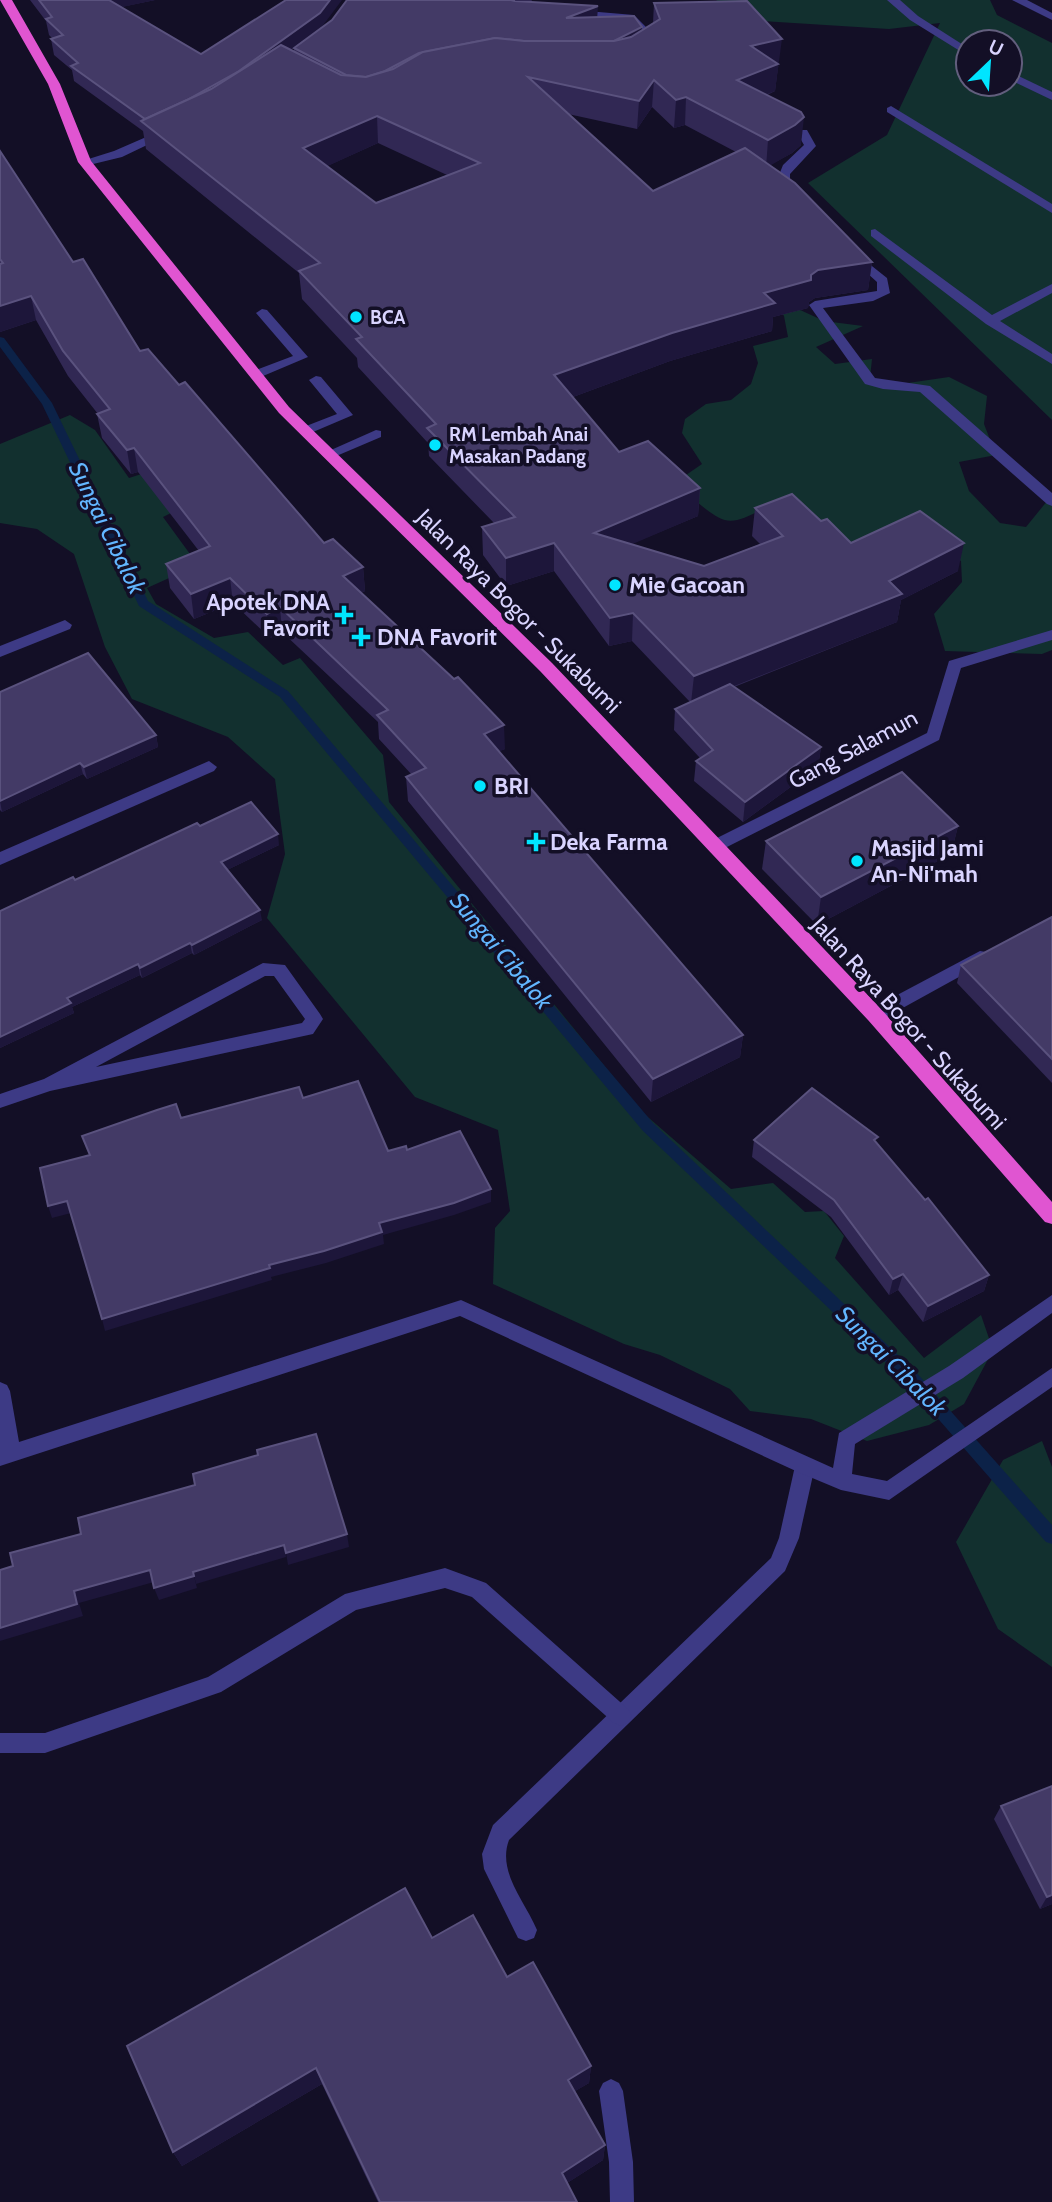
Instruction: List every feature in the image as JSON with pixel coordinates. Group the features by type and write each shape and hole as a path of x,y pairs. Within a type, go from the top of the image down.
{"highway":[{"name":"Jalan Raya Bogor - Sukabumi","path":"6,0 54,84 85,162 256,375 306,431 546,667 875,1015 1052,1216"}],"street":[{"path":"893,0 914,18 954,44"},
{"path":"1018,0 1052,17"},
{"path":"556,12 630,17 648,36 650,45"},
{"path":"1024,82 1052,97"},
{"path":"891,110 1052,209"},
{"path":"85,162 118,154 174,130"},
{"path":"803,133 810,146 786,166 782,177 786,190 803,208"},
{"path":"875,233 991,321 1052,360"},
{"path":"838,242 883,281 884,293 815,305 870,381 876,384 904,388 918,386 925,389 1052,501"},
{"path":"991,321 1052,288"},
{"path":"256,375 301,357 262,313"},
{"path":"306,431 346,415 316,380"},
{"path":"329,454 376,434"},
{"path":"0,652 65,625"},
{"name":"Gang Salamun","path":"715,846 934,736 954,665 1052,635"},
{"path":"0,859 209,767"},
{"path":"875,1015 993,950"},
{"path":"0,1101 50,1084 307,1030 314,1019 279,970 263,969 50,1084"},
{"path":"841,1481 846,1439 956,1372 1052,1303"},
{"path":"0,1391 6,1455 461,1308 805,1466 841,1481 889,1491 1052,1376"},
{"path":"526,1930 495,1869 494,1854 501,1833 778,1564 789,1538 805,1466"},
{"path":"0,1744 45,1743 214,1685 352,1601 445,1578 479,1590 621,1716"},
{"path":"611,2091 621,2162 622,2202"}],"green space":[{"path":"716,0 990,0 997,15 1023,28 954,28 954,98 1024,98 1024,29 1052,43 1052,420 808,183 887,135 940,23 889,29 748,20"},
{"path":"770,296 824,321 863,326 816,347 835,364 872,359 870,378 901,384 949,377 987,396 984,424 996,455 959,462 969,491 1000,523 1026,527 1052,495 1052,650 1042,654 945,651 934,614 962,582 961,561 916,533 853,560 763,509 743,518 728,520 714,515 697,502 696,484 686,475 702,464 682,433 685,419 706,404 731,400 751,384 758,363 753,346 788,337 784,316"},
{"path":"70,415 95,430 129,478 154,470 181,508 163,517 198,565 147,588 156,604 214,638 248,632 283,665 300,658 383,755 389,802 642,1112 731,1189 773,1183 805,1212 824,1211 844,1236 835,1258 924,1358 981,1315 993,1350 964,1404 929,1425 867,1441 811,1419 750,1411 730,1389 660,1355 624,1344 493,1284 495,1228 510,1211 498,1130 415,1097 267,918 285,854 275,779 228,737 132,699 105,647 74,554 37,529 0,523 0,444"},
{"path":"1042,1441 1052,1467 1052,1667 998,1629 956,1542 1003,1460"}],"building":[{"path":"39,0 109,0 201,54 286,0 330,0 320,13 239,71 187,100 145,119 71,66 78,63 51,39 63,35 46,19 52,17"},
{"path":"347,0 511,0 598,6 566,18 634,16 642,27 614,41 524,41 495,38 419,53 385,71 366,77 346,75 294,48 332,20"},
{"path":"747,1 782,39 751,46 778,64 737,80 801,112 804,117 768,140 686,97 676,100 654,80 639,101 528,77 653,191 745,148 795,183 872,262 818,270 811,275 811,280 764,293 775,303 672,333 554,375 619,452 648,441 700,488 594,533 704,566 783,536 755,508 792,494 821,521 827,519 851,543 920,511 964,543 889,581 902,594 694,676 633,613 610,618 554,543 506,558 482,527 515,517 427,428 436,424 356,339 362,337 299,271 320,263 141,121 211,89 281,45 341,75 366,77 393,69 423,52 495,38 524,41 614,41 631,37 660,19 654,3","holes":["377,116 480,163 376,203 303,148"]},
{"path":"0,151 73,262 83,259 140,351 148,349 179,385 185,382 324,543 333,539 363,567 343,576 454,679 458,677 504,725 484,734 743,1035 653,1079 406,777 426,768 377,715 388,710 280,607 267,614 230,578 191,594 166,564 210,546 134,448 127,450 97,414 110,409 63,351 31,296 0,306 0,264 3,263 0,259"},
{"path":"88,653 156,735 84,767 80,763 0,801 0,692"},
{"path":"730,684 821,747 745,802 696,761 713,750 675,709"},
{"path":"902,772 958,826 821,897 766,841"},
{"path":"251,802 278,834 221,862 260,910 192,945 190,943 140,968 138,964 67,998 71,1003 0,1037 0,911 73,877 75,880 197,823 200,826"},
{"path":"1052,917 1052,1059 961,965"},
{"path":"358,1081 388,1151 406,1146 407,1150 460,1131 491,1189 454,1203 379,1223 382,1232 102,1319 67,1201 48,1206 40,1168 90,1155 82,1136 176,1104 181,1118 299,1087 303,1098"},
{"path":"812,1088 878,1137 874,1140 925,1200 928,1198 989,1275 928,1306 903,1274 893,1279 834,1200 754,1140"},
{"path":"316,1434 347,1534 286,1553 284,1545 193,1572 194,1576 154,1588 150,1570 74,1591 77,1604 0,1628 0,1570 13,1566 10,1553 81,1534 78,1518 195,1485 193,1474 258,1455 257,1450"},
{"path":"1052,1786 1052,1895 1047,1897 1001,1806"},
{"path":"405,1888 432,1938 473,1915 507,1977 533,1962 591,2066 568,2080 605,2145 562,2173 577,2202 380,2202 316,2068 173,2152 127,2046"}],"waterway":[{"name":"Sungai Cibalok","path":"0,340 47,403 143,603 284,694 648,1127 910,1376 1052,1537"}],"place":[{"name":"BCA","path":"356,317"},
{"name":"RM Lembah Anai Masakan Padang","path":"435,445"},
{"name":"Mie Gacoan","path":"615,585"},
{"name":"Apotek DNA Favorit","path":"344,615"},
{"name":"DNA Favorit","path":"361,637"},
{"name":"BRI","path":"480,786"},
{"name":"Deka Farma","path":"536,842"},
{"name":"Masjid Jami An-Ni'mah","path":"857,861"}]}
